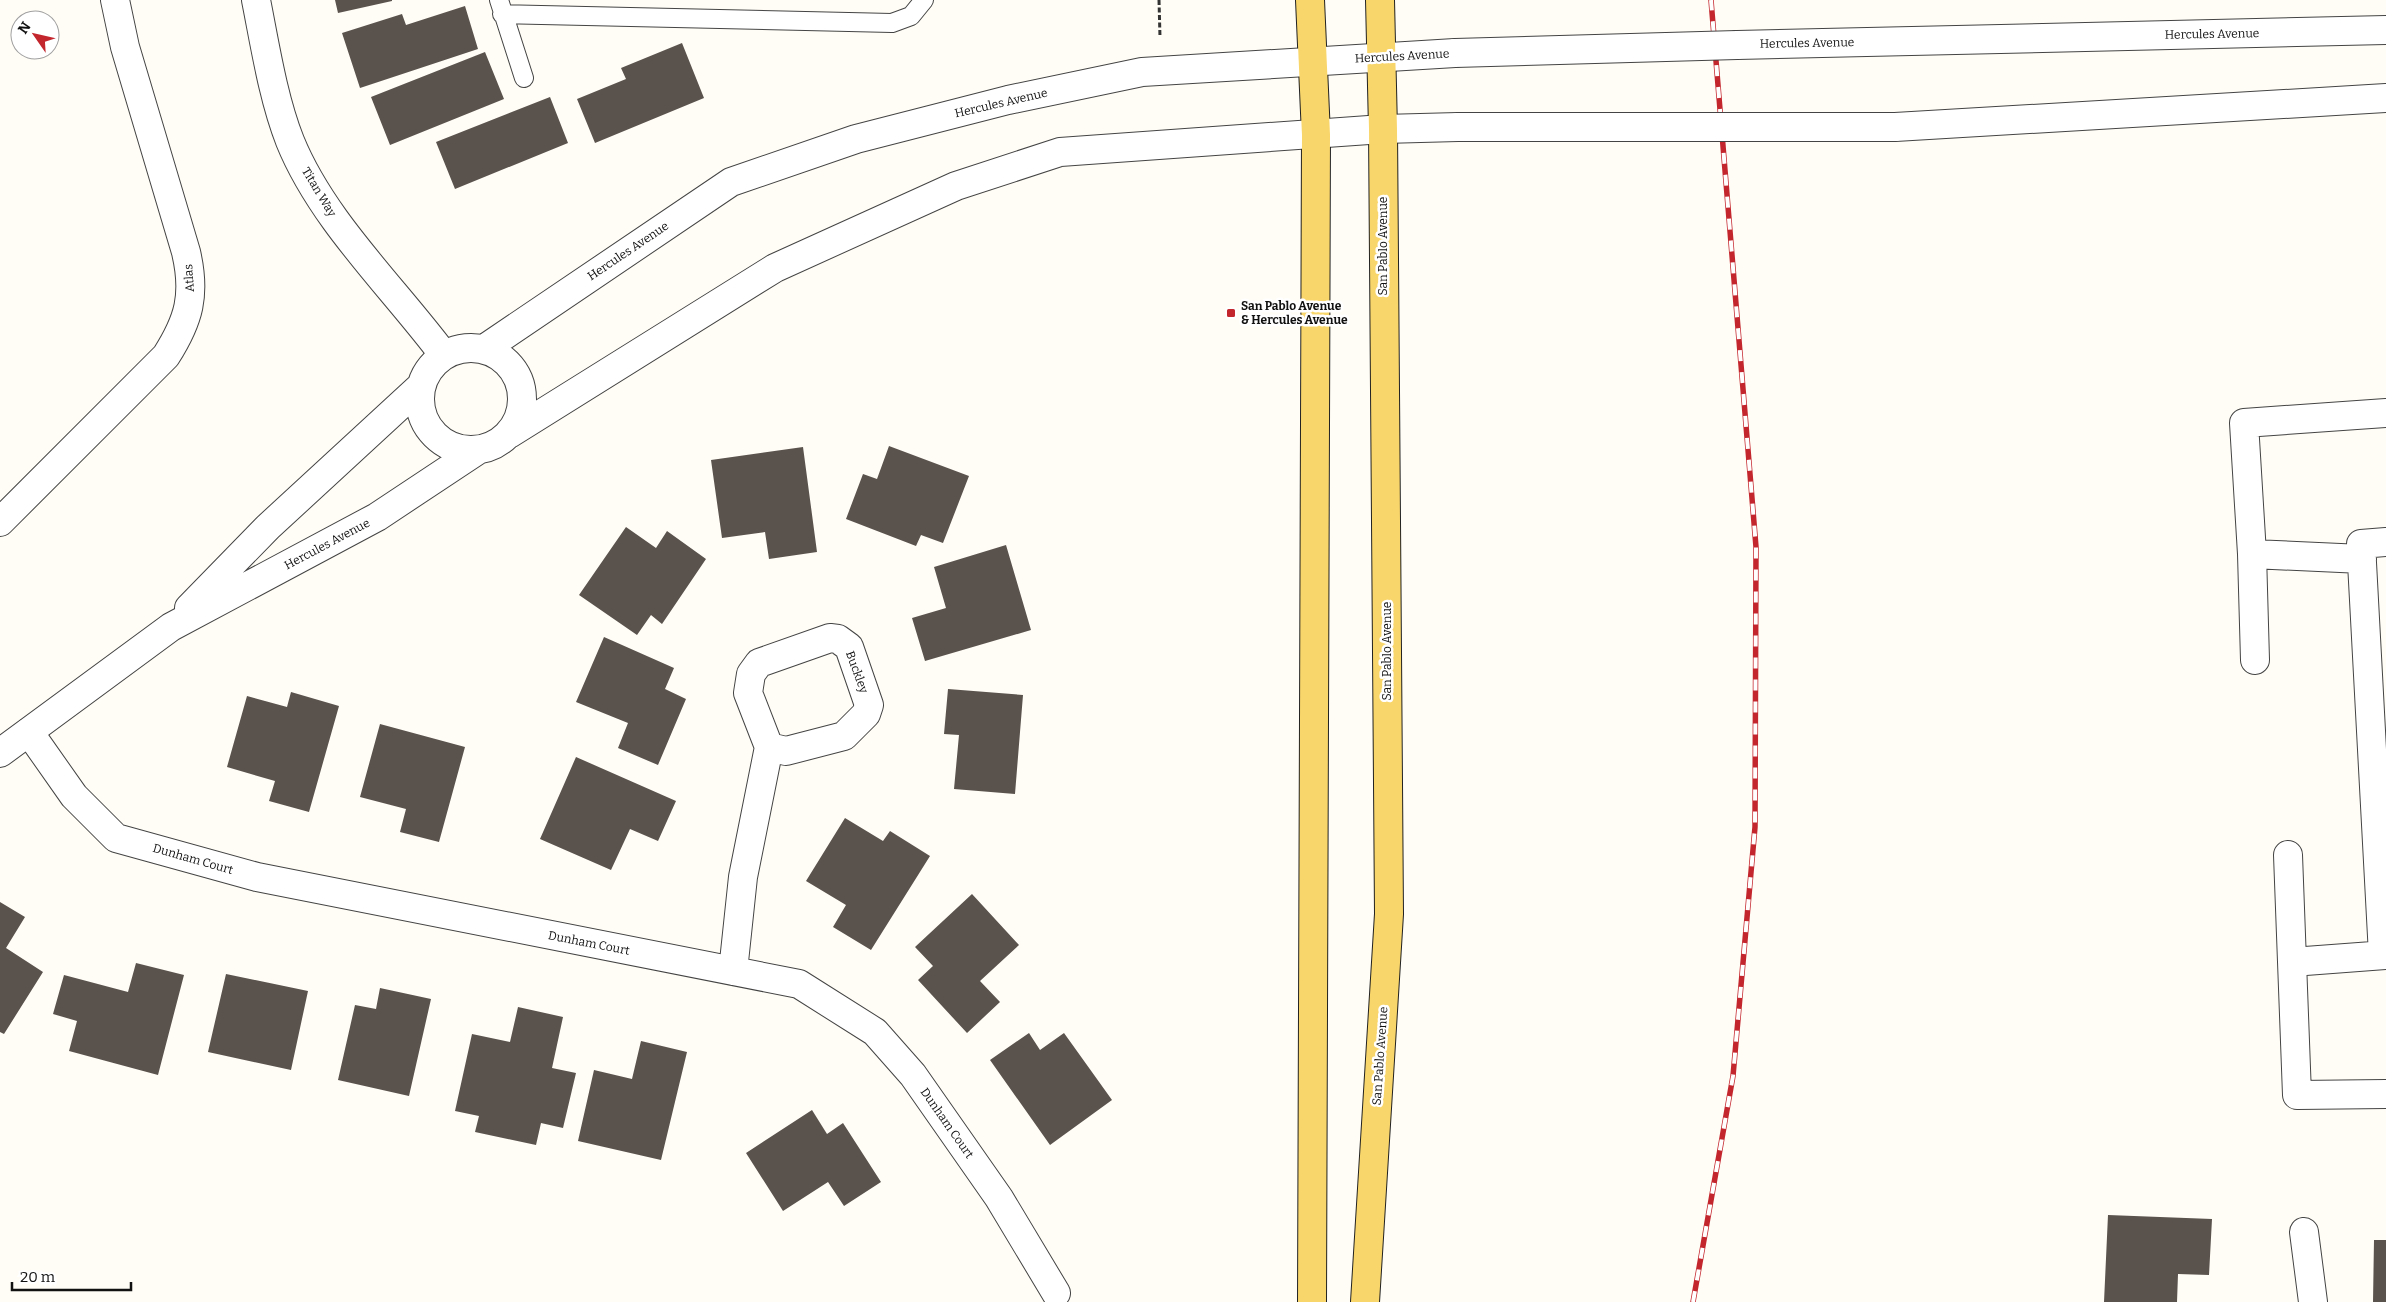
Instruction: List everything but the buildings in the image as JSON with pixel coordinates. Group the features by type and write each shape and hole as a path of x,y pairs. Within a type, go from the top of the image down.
{"main road":[{"path":"1310,0 1311,60 1316,135 1312,1302"},
{"name":"San Pablo Avenue","path":"1365,1302 1389,914 1383,129 1380,0"}],"street":[{"name":"Atlas","path":"0,522 166,356 178,337 187,316 192,294 191,273 186,252 125,47 115,0"},
{"name":"Titan Way","path":"256,0 270,70 290,140 304,168 333,217 443,354"},
{"name":"Hercules Avenue","path":"484,348 731,182 856,139 1008,100 1142,72 1311,60 1455,53 1869,41 2386,30"},
{"path":"509,434 518,419 523,401 521,384 513,368 500,355 484,348 467,347 443,354 428,372 421,386 420,402 423,418 432,432 443,442 460,449 478,450 495,445 509,434 775,268 956,186 1060,152 1383,129 1458,127 1895,127 2386,98"},
{"name":"Hercules Avenue","path":"171,627 268,527 367,438 421,386"},
{"path":"2255,660 2252,554 2244,423 2386,413"},
{"name":"Hercules Avenue","path":"0,753 171,627 377,517 478,450"},
{"path":"2292,962 2385,955 2361,544 2386,542"},
{"path":"2252,554 2362,560"},
{"name":"Buckley","path":"830,638 838,639 849,647 869,705 866,714 844,736 786,751 769,747 748,693 751,674 759,664 830,638"},
{"name":"Dunham Court","path":"30,732 74,796 116,838 257,877 800,984 875,1032 913,1075 999,1198 1056,1293"},
{"path":"733,971 743,877 769,747"},
{"path":"2288,854 2297,1095 2386,1094"},
{"path":"2304,1232 2313,1302"}],"lane":[{"path":"524,78 501,7 892,23 911,16 924,0"}],"path":[{"path":"1159,0 1160,39"}],"railway":[{"path":"1693,1302 1733,1076 1755,827 1756,547 1711,0"}],"place":[{"name":"San Pablo Avenue & Hercules Avenue","path":"1231,313"}]}
